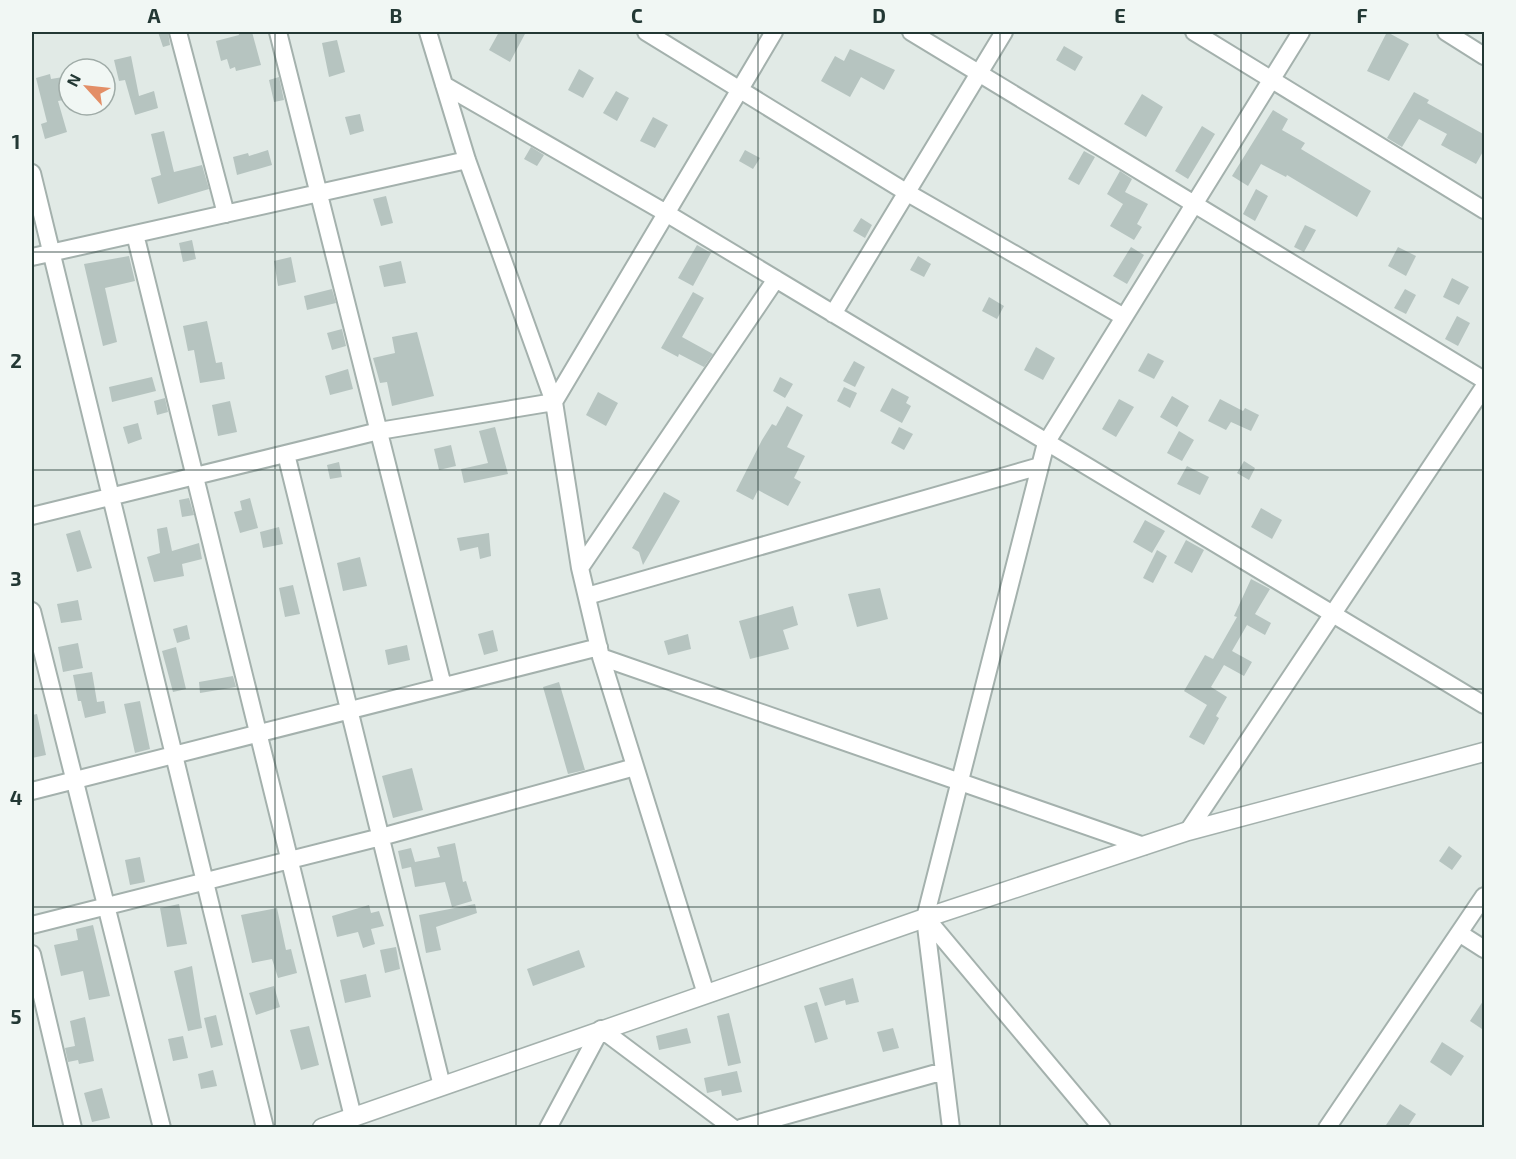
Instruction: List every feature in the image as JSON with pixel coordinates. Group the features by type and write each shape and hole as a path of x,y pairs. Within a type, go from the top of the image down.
{"street":[{"path":"178,32 226,214"},
{"path":"279,32 443,686"},
{"path":"428,32 467,160 554,402 580,568 600,652 706,994"},
{"path":"646,32 906,192 1124,317"},
{"path":"32,516 379,431 554,402 774,32"},
{"path":"911,32 1485,380"},
{"path":"833,314 1004,32"},
{"path":"1194,32 1485,210"},
{"path":"951,1128 925,918 1046,442 1301,32"},
{"path":"1446,32 1485,56"},
{"path":"444,85 666,213 1485,705"},
{"path":"32,257 467,160"},
{"path":"32,173 265,1128"},
{"path":"135,234 353,1117"},
{"path":"580,568 776,279"},
{"path":"1188,831 1485,387"},
{"path":"286,454 442,1086"},
{"path":"587,596 1040,466"},
{"path":"32,612 162,1128"},
{"path":"32,790 443,686 600,652 1144,846"},
{"path":"322,1128 601,1029 1188,831 1485,752"},
{"path":"32,925 381,837 635,767"},
{"path":"1327,1128 1485,896"},
{"path":"925,918 1102,1128"},
{"path":"1459,933 1485,949"},
{"path":"32,954 73,1128"},
{"path":"548,1128 601,1029"},
{"path":"601,1029 733,1128"},
{"path":"741,1128 944,1071"}],"building":[{"path":"158,32 168,32 170,45 163,47"},
{"path":"238,32 252,32 261,65 236,71 235,67 230,69 227,59 221,61 216,41 239,35"},
{"path":"499,32 526,32 510,62 489,50"},
{"path":"1387,32 1409,44 1389,81 1367,71"},
{"path":"337,40 345,72 329,77 322,43"},
{"path":"1064,46 1083,57 1075,71 1056,60"},
{"path":"850,49 895,70 884,90 861,77 850,97 821,81 835,56 844,61"},
{"path":"131,56 139,96 154,91 158,108 135,115 125,80 119,81 117,59"},
{"path":"579,69 594,78 583,98 568,90"},
{"path":"50,74 51,79 57,78 57,117 63,117 67,132 45,139 41,124 47,122 36,78"},
{"path":"279,77 284,100 274,102 269,80"},
{"path":"616,91 629,98 617,121 603,113"},
{"path":"1414,92 1429,100 1427,103 1485,135 1485,148 1476,164 1441,145 1447,134 1419,119 1402,147 1387,138"},
{"path":"1142,94 1163,107 1146,137 1124,124"},
{"path":"1273,110 1288,119 1282,130 1305,143 1301,149 1371,191 1357,217 1287,175 1286,177 1261,164 1248,186 1232,176"},
{"path":"360,114 364,131 350,135 345,117"},
{"path":"653,117 668,125 655,148 640,141"},
{"path":"1202,126 1215,134 1188,179 1175,171"},
{"path":"164,131 174,172 202,165 209,189 158,204 151,178 161,175 151,134"},
{"path":"531,147 544,155 537,166 524,159"},
{"path":"268,150 272,165 237,175 233,157 248,153 249,156"},
{"path":"745,150 760,158 753,169 739,161"},
{"path":"1084,151 1095,157 1079,185 1068,179"},
{"path":"1120,171 1132,179 1125,192 1148,204 1137,224 1142,227 1134,240 1110,226 1123,204 1107,194"},
{"path":"1256,189 1268,196 1255,221 1243,214"},
{"path":"386,196 393,223 381,226 373,199"},
{"path":"861,218 872,225 865,238 853,231"},
{"path":"1305,225 1316,230 1304,252 1294,247"},
{"path":"192,240 196,259 183,262 179,243"},
{"path":"697,245 711,253 693,286 678,278"},
{"path":"1131,247 1144,255 1127,284 1113,276"},
{"path":"1398,247 1416,256 1406,276 1388,266"},
{"path":"129,256 135,281 105,288 117,342 103,346 84,264"},
{"path":"918,256 931,264 924,277 910,270"},
{"path":"291,257 296,282 278,286 274,261"},
{"path":"401,261 406,283 384,287 379,266"},
{"path":"1452,278 1469,287 1459,305 1443,297"},
{"path":"332,289 336,303 307,310 304,296"},
{"path":"1405,289 1416,295 1406,314 1394,308"},
{"path":"693,292 704,298 682,337 713,354 704,367 661,348"},
{"path":"989,297 1004,306 997,319 982,311"},
{"path":"1457,316 1470,323 1458,346 1445,339"},
{"path":"207,321 216,363 222,362 225,379 200,383 194,350 188,351 183,326"},
{"path":"342,329 346,346 332,350 327,333"},
{"path":"417,332 434,396 392,406 387,382 380,383 373,358 395,353 392,337"},
{"path":"1036,347 1055,358 1043,380 1024,370"},
{"path":"1148,353 1164,361 1154,379 1138,371"},
{"path":"854,361 865,367 855,387 843,381"},
{"path":"348,369 353,389 330,395 325,376"},
{"path":"152,377 156,391 112,402 109,387"},
{"path":"780,377 793,384 785,398 773,391"},
{"path":"844,387 857,393 850,408 837,401"},
{"path":"892,388 909,397 906,403 911,406 902,423 880,411"},
{"path":"598,392 618,403 606,426 586,415"},
{"path":"1172,396 1189,406 1177,427 1160,417"},
{"path":"165,398 168,412 157,415 154,401"},
{"path":"1119,399 1134,407 1116,437 1102,429"},
{"path":"1220,399 1243,411 1245,408 1259,415 1251,431 1231,422 1226,430 1208,421"},
{"path":"230,401 237,432 218,436 212,405"},
{"path":"787,406 803,415 787,447 805,456 794,478 801,482 788,506 758,490 753,500 736,491 762,440 772,424 776,426"},
{"path":"138,423 142,439 128,444 123,427"},
{"path":"495,427 508,474 464,483 461,469 488,463 479,431"},
{"path":"899,427 913,434 904,450 891,443"},
{"path":"1179,431 1194,440 1182,461 1167,453"},
{"path":"451,445 456,466 439,470 434,449"},
{"path":"1244,461 1255,468 1249,480 1237,473"},
{"path":"339,462 342,477 330,479 327,465"},
{"path":"1187,466 1209,477 1200,495 1177,484"},
{"path":"664,492 680,501 643,565 639,552 632,548"},
{"path":"189,498 194,515 182,517 179,500"},
{"path":"250,498 258,528 240,533 234,512 242,510 240,501"},
{"path":"1261,508 1282,520 1272,539 1251,527"},
{"path":"1145,520 1165,531 1152,553 1133,542"},
{"path":"167,527 172,551 199,543 202,559 182,564 184,576 154,582 147,557 160,553 157,529"},
{"path":"279,527 283,544 263,548 260,532"},
{"path":"80,530 92,568 77,572 66,534"},
{"path":"489,533 491,556 480,559 478,547 460,551 457,538"},
{"path":"1186,540 1204,550 1192,573 1174,563"},
{"path":"1157,550 1167,556 1153,583 1143,578"},
{"path":"360,557 367,586 343,591 337,563"},
{"path":"1251,579 1270,589 1255,614 1271,623 1265,635 1247,625 1232,651 1252,662 1244,676 1224,665 1211,687 1227,697 1216,716 1219,718 1204,745 1189,737 1207,705 1184,691 1205,655 1213,659 1237,617 1234,616"},
{"path":"293,585 300,614 285,617 279,588"},
{"path":"880,588 888,619 857,627 848,594"},
{"path":"78,600 82,620 61,623 57,604"},
{"path":"793,606 798,625 783,630 789,649 750,659 739,621"},
{"path":"187,625 190,639 177,643 173,629"},
{"path":"493,630 498,651 484,655 478,634"},
{"path":"688,634 691,649 668,655 664,641"},
{"path":"78,643 83,668 63,672 58,647"},
{"path":"407,645 410,660 388,665 385,650"},
{"path":"176,647 186,689 173,692 162,651"},
{"path":"92,672 97,702 104,701 106,713 85,718 81,701 78,701 73,675"},
{"path":"233,676 236,687 200,693 199,682"},
{"path":"559,682 585,770 568,774 543,687"},
{"path":"140,701 150,749 135,753 124,704"},
{"path":"37,714 46,755 32,758 32,715"},
{"path":"412,768 423,810 393,818 382,776"},
{"path":"455,843 463,882 466,881 472,901 452,907 445,882 415,887 411,867 402,869 398,851 411,848 415,862 440,857 437,847"},
{"path":"1449,846 1462,856 1452,870 1439,861"},
{"path":"140,857 145,882 130,885 125,860"},
{"path":"179,904 187,944 167,947 160,908"},
{"path":"475,904 477,913 436,927 441,950 426,953 419,915"},
{"path":"369,905 371,913 379,911 384,926 371,929 375,944 363,948 358,932 337,937 332,916"},
{"path":"277,908 286,950 291,949 297,973 278,978 272,959 252,963 241,915"},
{"path":"93,925 110,996 89,1000 83,971 61,976 54,945 78,940 76,929"},
{"path":"396,947 400,969 385,973 380,950"},
{"path":"579,950 585,967 533,986 527,969"},
{"path":"192,966 202,1028 188,1031 174,971"},
{"path":"366,974 371,997 345,1003 340,980"},
{"path":"853,978 859,1002 846,1005 845,1000 825,1006 819,988"},
{"path":"274,986 280,1007 256,1015 249,993"},
{"path":"1485,998 1485,1031 1470,1021"},
{"path":"817,1002 828,1039 815,1043 804,1006"},
{"path":"729,1013 741,1063 728,1066 717,1016"},
{"path":"216,1015 223,1045 211,1048 204,1018"},
{"path":"85,1017 94,1061 79,1064 78,1060 68,1062 65,1048 75,1046 70,1021"},
{"path":"309,1026 319,1065 301,1070 290,1030"},
{"path":"687,1028 691,1043 659,1050 656,1036"},
{"path":"893,1028 899,1048 883,1052 877,1032"},
{"path":"183,1036 188,1058 173,1061 168,1039"},
{"path":"1442,1042 1464,1056 1451,1076 1430,1062"},
{"path":"213,1070 217,1086 201,1089 198,1074"},
{"path":"737,1071 742,1092 722,1096 721,1090 707,1093 704,1078"},
{"path":"102,1088 110,1118 92,1122 84,1093"},
{"path":"1400,1104 1416,1114 1407,1128 1384,1128"}]}
